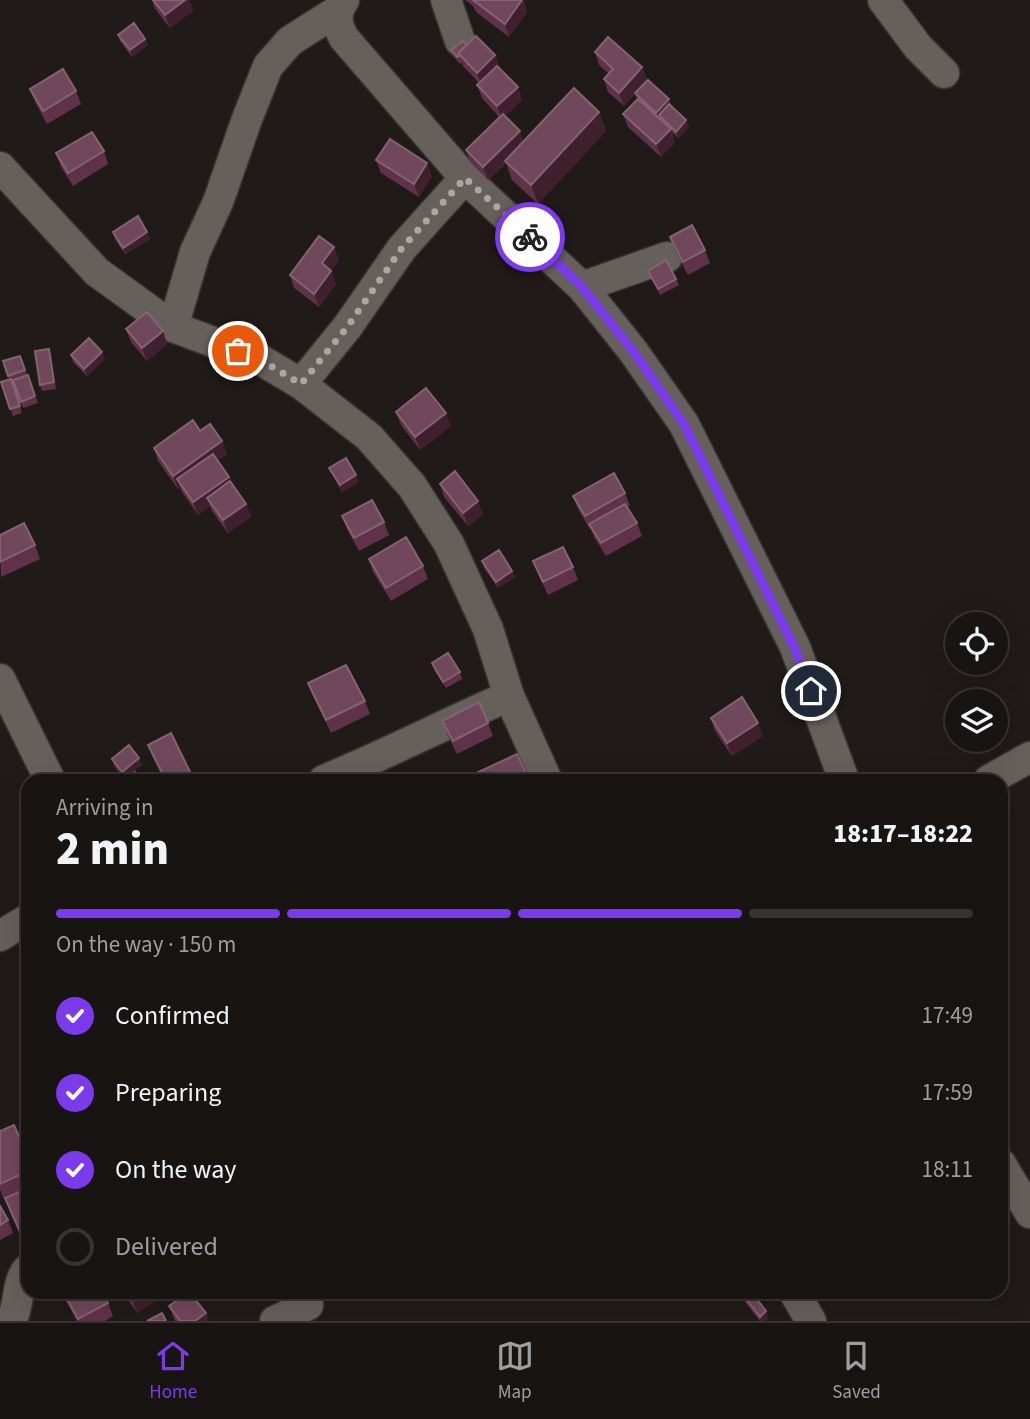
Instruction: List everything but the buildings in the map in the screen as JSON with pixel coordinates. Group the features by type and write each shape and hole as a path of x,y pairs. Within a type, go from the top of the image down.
{"street":[{"path":"446,0 460,41"},
{"path":"883,0 918,47 944,73"},
{"path":"341,5 337,24 344,38 465,178 582,287 633,351 684,424 794,647 842,774"},
{"path":"173,327 195,252 218,202 268,66 290,41 341,5"},
{"path":"0,167 97,272 173,327 259,359 301,384 369,437 412,486 449,544 488,629 509,696 544,774"},
{"path":"301,384 348,326 402,248 465,178"},
{"path":"582,287 667,257"},
{"path":"0,679 47,774"},
{"path":"339,774 509,696"},
{"path":"1000,774 1030,757"},
{"path":"0,936 21,923"},
{"path":"1008,1176 1030,1213"},
{"path":"11,1321 17,1307 21,1284"},
{"path":"798,1299 811,1321"},
{"path":"275,1321 309,1306"}],"way so far":[{"path":"238,351 259,359 301,384 348,326 402,248 465,178 530,237"}],"route":[{"path":"530,237 582,287 633,351 684,424 794,647 811,691"}]}
